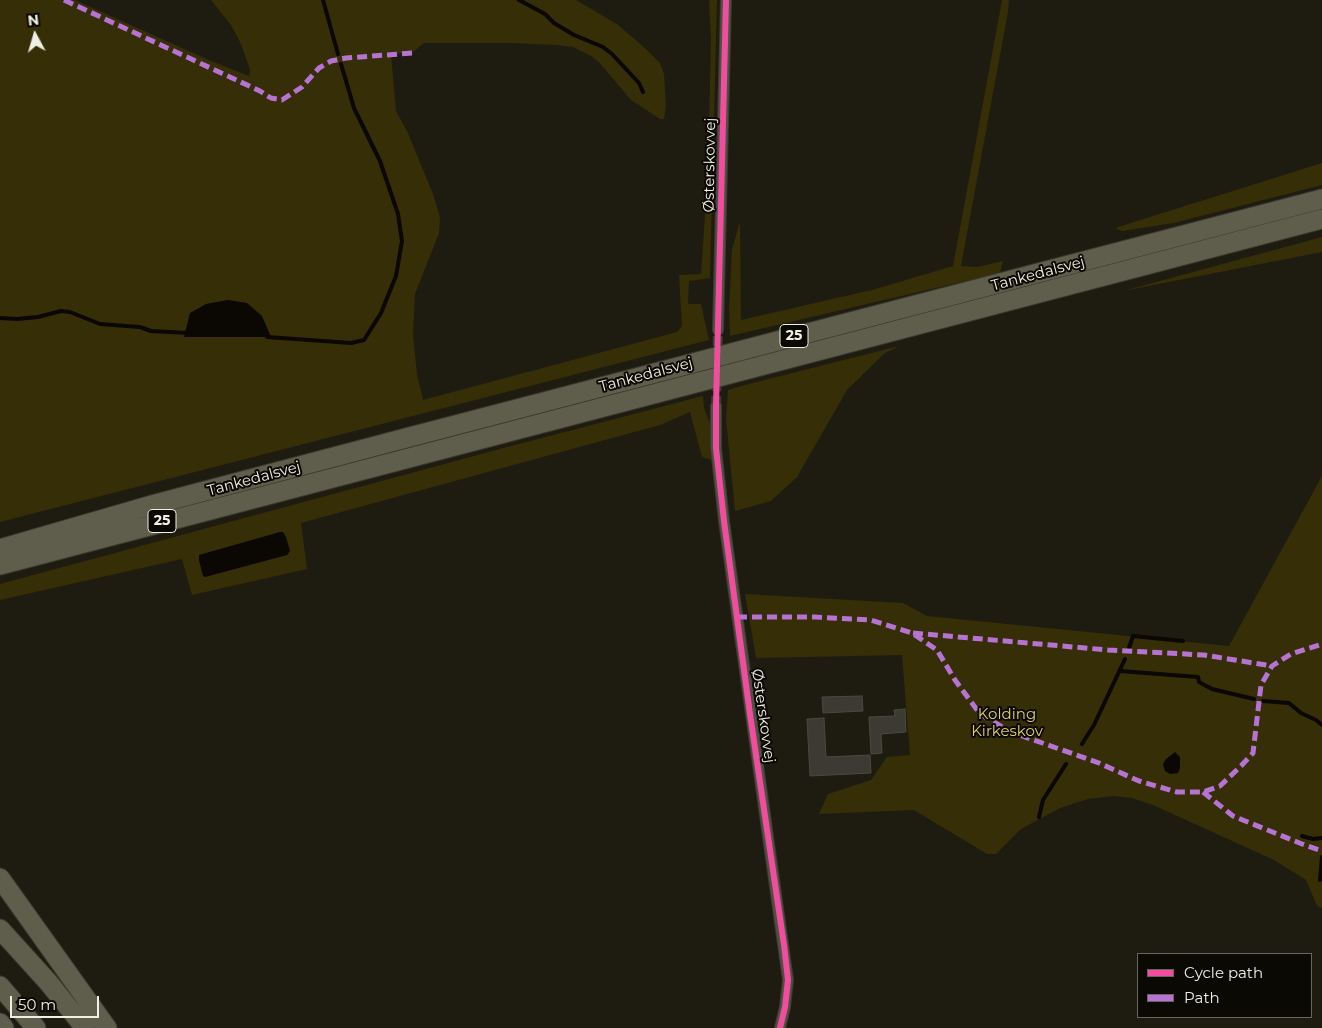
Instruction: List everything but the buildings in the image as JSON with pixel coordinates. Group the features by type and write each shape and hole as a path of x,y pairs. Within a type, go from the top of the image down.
{"highway":[{"name":"Tankedalsvej","path":"0,565 48,543 143,508 1322,199"},
{"name":"Tankedalsvej","path":"0,549 48,543 1322,219"},
{"path":"0,540 48,543"},
{"path":"0,572 22,565 48,543"},
{"path":"0,878 108,1028"},
{"path":"0,929 48,982 85,1028"},
{"path":"0,986 36,1028"},
{"path":"0,1023 4,1028"}],"street":[{"name":"Østerskovvej","path":"718,330 726,0"},
{"name":"Østerskovvej","path":"716,406 716,448 724,521 788,980 780,1028"}],"green space":[{"path":"0,0 75,0 249,76 250,70 241,44 231,25 211,0 576,0 617,24 646,49 660,63 664,74 666,106 664,119 660,119 631,100 599,62 573,47 511,43 424,43 412,53 391,54 396,111 407,131 433,194 440,217 439,233 415,294 413,335 417,374 423,400 677,332 682,326 679,275 701,274 708,172 711,40 709,0 717,0 710,278 689,281 688,304 701,304 709,340 0,522"},
{"path":"1002,0 1009,0 1008,12 961,266 977,267 1003,261 1000,273 730,336 729,309 732,249 740,222 741,320 876,289 953,266"},
{"path":"1322,163 1322,185 1174,223 1122,231 1115,228"},
{"path":"1322,237 1322,252 1123,291"},
{"path":"899,346 885,353 847,390 797,477 771,501 735,511 726,419 728,390"},
{"path":"703,396 704,408 710,423 712,460 702,457 690,412 660,425 301,523 307,569 192,595 182,559 0,600 0,584"},
{"name":"Kolding Kirkeskov","path":"1322,476 1322,908 1317,906 1306,880 1274,860 1153,805 1132,798 1113,796 1088,799 1060,808 1021,829 996,854 987,854 914,810 819,814 828,794 871,780 887,757 910,755 902,655 756,658 745,594 903,603 927,616 1229,646"}],"shaded area":[{"path":"228,300 247,303 262,316 271,337 184,337 190,313 206,304"},
{"path":"283,532 286,537 290,551 287,555 203,576 199,555"},
{"path":"1175,752 1180,757 1180,768 1178,773 1170,774 1165,771 1163,764"}],"waterway":[{"path":"323,0 338,54"},
{"path":"519,0 545,14 554,23 574,35 603,47 639,83 643,92"},
{"path":"267,337 351,343 364,340 381,313 396,276 402,241 398,214 380,161 354,108 341,64"},
{"path":"0,318 38,317 61,311 70,312 100,324 140,327 151,331 188,333"},
{"path":"1129,648 1133,636 1183,641"},
{"path":"1082,744 1094,725 1125,659"},
{"path":"1120,671 1198,677 1199,682 1212,689 1254,699"},
{"path":"1263,701 1289,703 1301,713 1322,725"},
{"path":"1039,817 1043,800 1066,764"},
{"path":"1302,836 1313,839 1322,838"},
{"path":"1320,880 1322,857"}],"tunnel":[{"path":"716,406 718,330"}],"marked path":[{"path":"64,0 260,91 271,98 282,100 302,87 319,68 331,61 346,58 412,53"},
{"path":"737,617 815,617 871,620 912,633 937,650 955,680 980,714 1011,732 1099,763 1139,781 1177,792 1203,792 1220,786 1241,766 1253,753 1261,685 1272,666 1291,654 1322,644"},
{"path":"913,633 1108,650 1204,655 1272,666"},
{"path":"1203,792 1233,816 1322,851"}],"cycle path":[{"path":"726,0 716,448 750,714 788,980 780,1028"}]}
